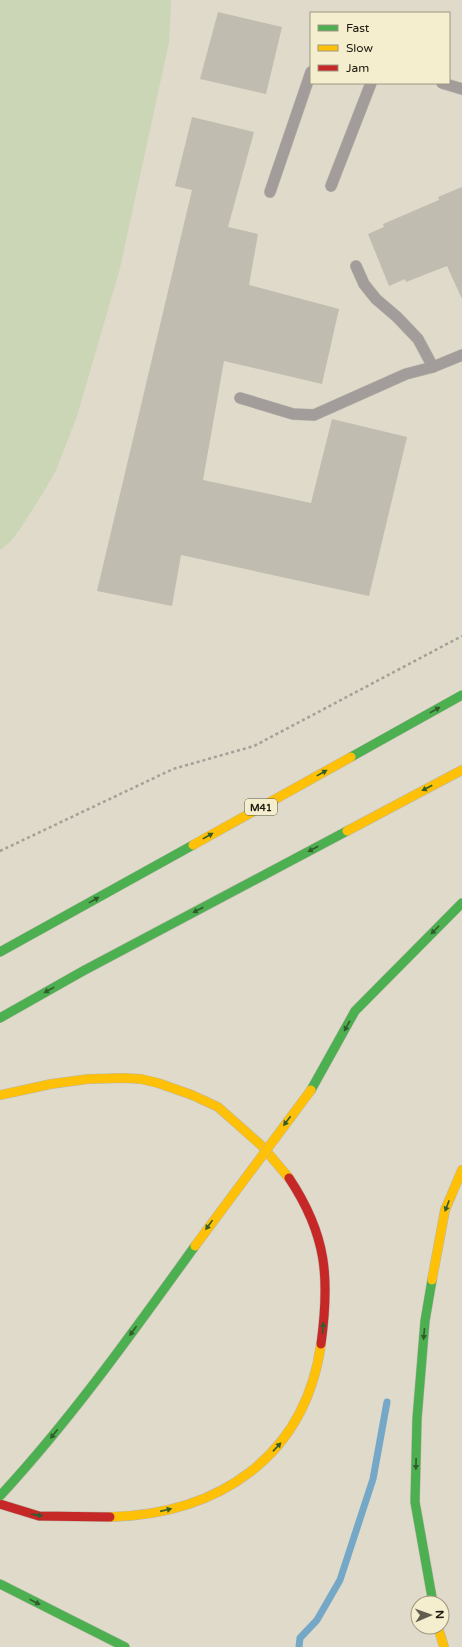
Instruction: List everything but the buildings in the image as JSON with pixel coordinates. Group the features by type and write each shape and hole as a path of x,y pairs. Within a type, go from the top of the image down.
{"highway":[{"name":"M41","path":"0,952 462,695"},
{"path":"0,1018 83,971 462,770"},
{"path":"0,1496 30,1465 105,1370 238,1185 311,1090 355,1011 462,902"},
{"path":"23,929 60,918"},
{"path":"0,1095 32,1087 98,1078 141,1079 177,1089 216,1106 258,1142 287,1175 314,1223 320,1245 326,1280 322,1346 309,1396 288,1435 255,1470 223,1491 184,1506 138,1517 87,1518 34,1515 0,1504"},
{"path":"432,1595 415,1502 416,1419 425,1321 445,1210 462,1170"},
{"path":"0,1584 125,1647"},
{"path":"440,1635 444,1647"}],"lane":[{"path":"270,192 310,75"},
{"path":"331,186 371,84"},
{"path":"445,84 462,89"},
{"path":"356,266 364,284 376,299 397,317 418,339 433,367"},
{"path":"240,398 293,414 314,415 406,374 433,367 462,355"}],"path":[{"path":"0,851 173,769 254,746 462,636"}],"green space":[{"path":"0,0 171,0 171,6 169,42 120,268 77,416 56,470 43,493 11,541 0,550"}],"waterway":[{"path":"299,1647 300,1638 317,1620 340,1580 373,1479 387,1402"}],"traffic: fast":[{"path":"351,757 462,695"},
{"path":"0,1018 83,971 347,831"},
{"path":"0,952 193,845"},
{"path":"311,1090 355,1011 462,903"},
{"path":"0,1496 27,1466 77,1405 195,1246"},
{"path":"432,1280 425,1321 417,1419 415,1502 432,1595"},
{"path":"0,1584 125,1647"}],"traffic: slow":[{"path":"193,845 351,757"},
{"path":"347,831 462,770"},
{"path":"0,1095 51,1084 88,1079 124,1078 141,1079 158,1083 192,1095 218,1107 262,1146 289,1178"},
{"path":"195,1246 311,1090"},
{"path":"432,1280 445,1210 462,1170"},
{"path":"110,1517 150,1513 187,1505 220,1491 250,1472 276,1448 297,1418 312,1384 321,1344"},
{"path":"440,1635 444,1647"}],"traffic: jam":[{"path":"289,1178 302,1199 311,1219 323,1258 325,1298 321,1344"},
{"path":"0,1504 39,1516 110,1517"}]}
